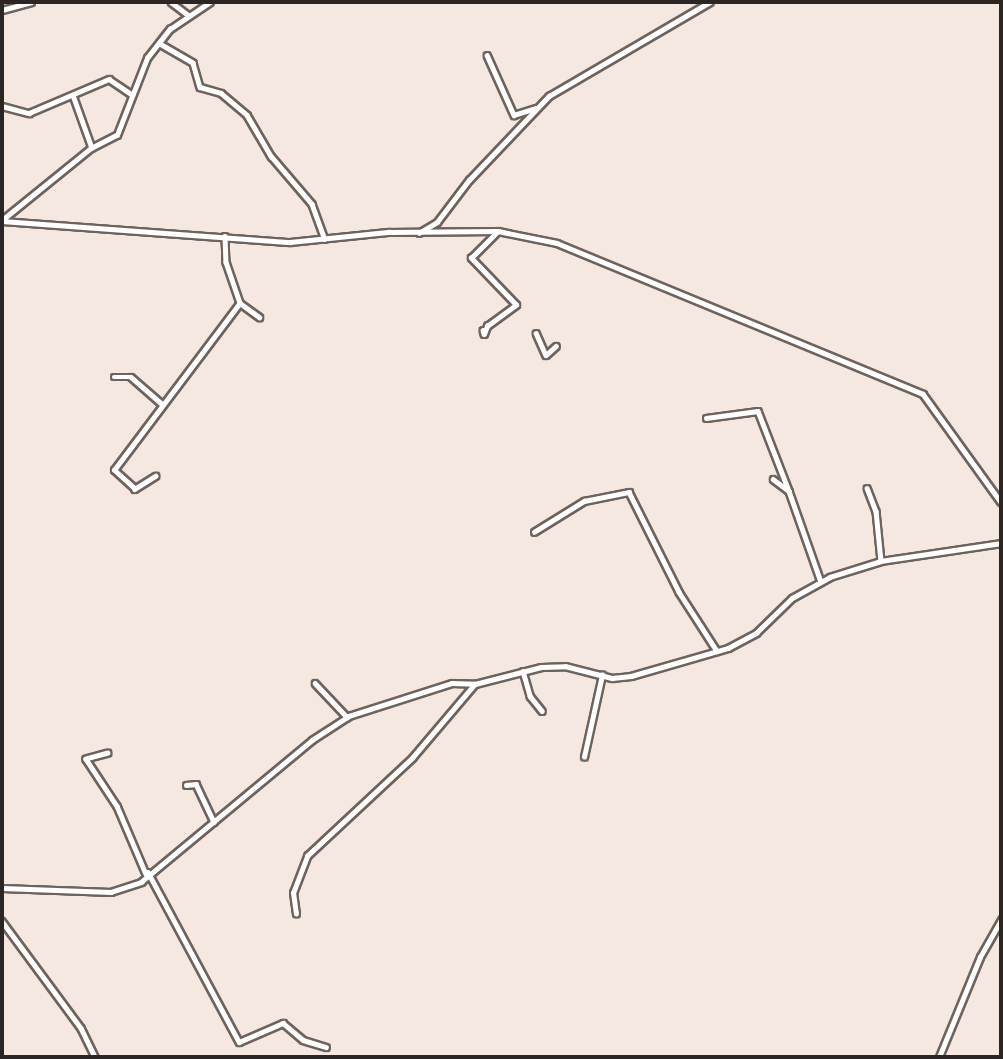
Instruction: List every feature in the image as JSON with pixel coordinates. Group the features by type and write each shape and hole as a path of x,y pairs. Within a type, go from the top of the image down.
{"street":[{"path":"2,10 31,2"},
{"path":"171,2 188,15"},
{"path":"2,221 92,148 117,135 137,76 159,43 188,15 210,2"},
{"path":"487,55 514,115 529,112 549,96 710,2"},
{"path":"159,43 193,63 200,87 221,93 247,115 271,156 312,204 325,239"},
{"path":"2,106 29,113 109,79 131,94"},
{"path":"73,95 92,148"},
{"path":"417,234 437,222 549,96"},
{"path":"2,221 290,242 499,231 557,243 923,394 1001,502"},
{"path":"483,330 484,334 487,326 516,305 471,258 499,231"},
{"path":"225,236 226,262 240,303 259,317"},
{"path":"156,476 135,489 114,470 161,403 240,303"},
{"path":"536,333 546,355 556,346"},
{"path":"114,377 131,377 161,403"},
{"path":"706,418 758,411 821,582"},
{"path":"773,479 789,491"},
{"path":"867,488 876,510 881,561"},
{"path":"534,532 584,501 629,492 679,592 717,651"},
{"path":"2,888 111,892 141,882 147,873 215,822 312,740 347,717 452,684 475,684 523,671 565,666 602,675 631,676 717,651 756,633 792,598 821,582 881,561 1001,543"},
{"path":"523,671 530,696 542,711"},
{"path":"584,757 602,675"},
{"path":"315,683 347,717"},
{"path":"296,914 293,893 307,856 412,758 475,684"},
{"path":"108,754 86,759 117,806 147,873 239,1042 283,1023 303,1040 326,1047"},
{"path":"186,785 196,784 215,822"},
{"path":"939,1057 980,957 1001,920"},
{"path":"2,921 80,1028 95,1057"}]}
